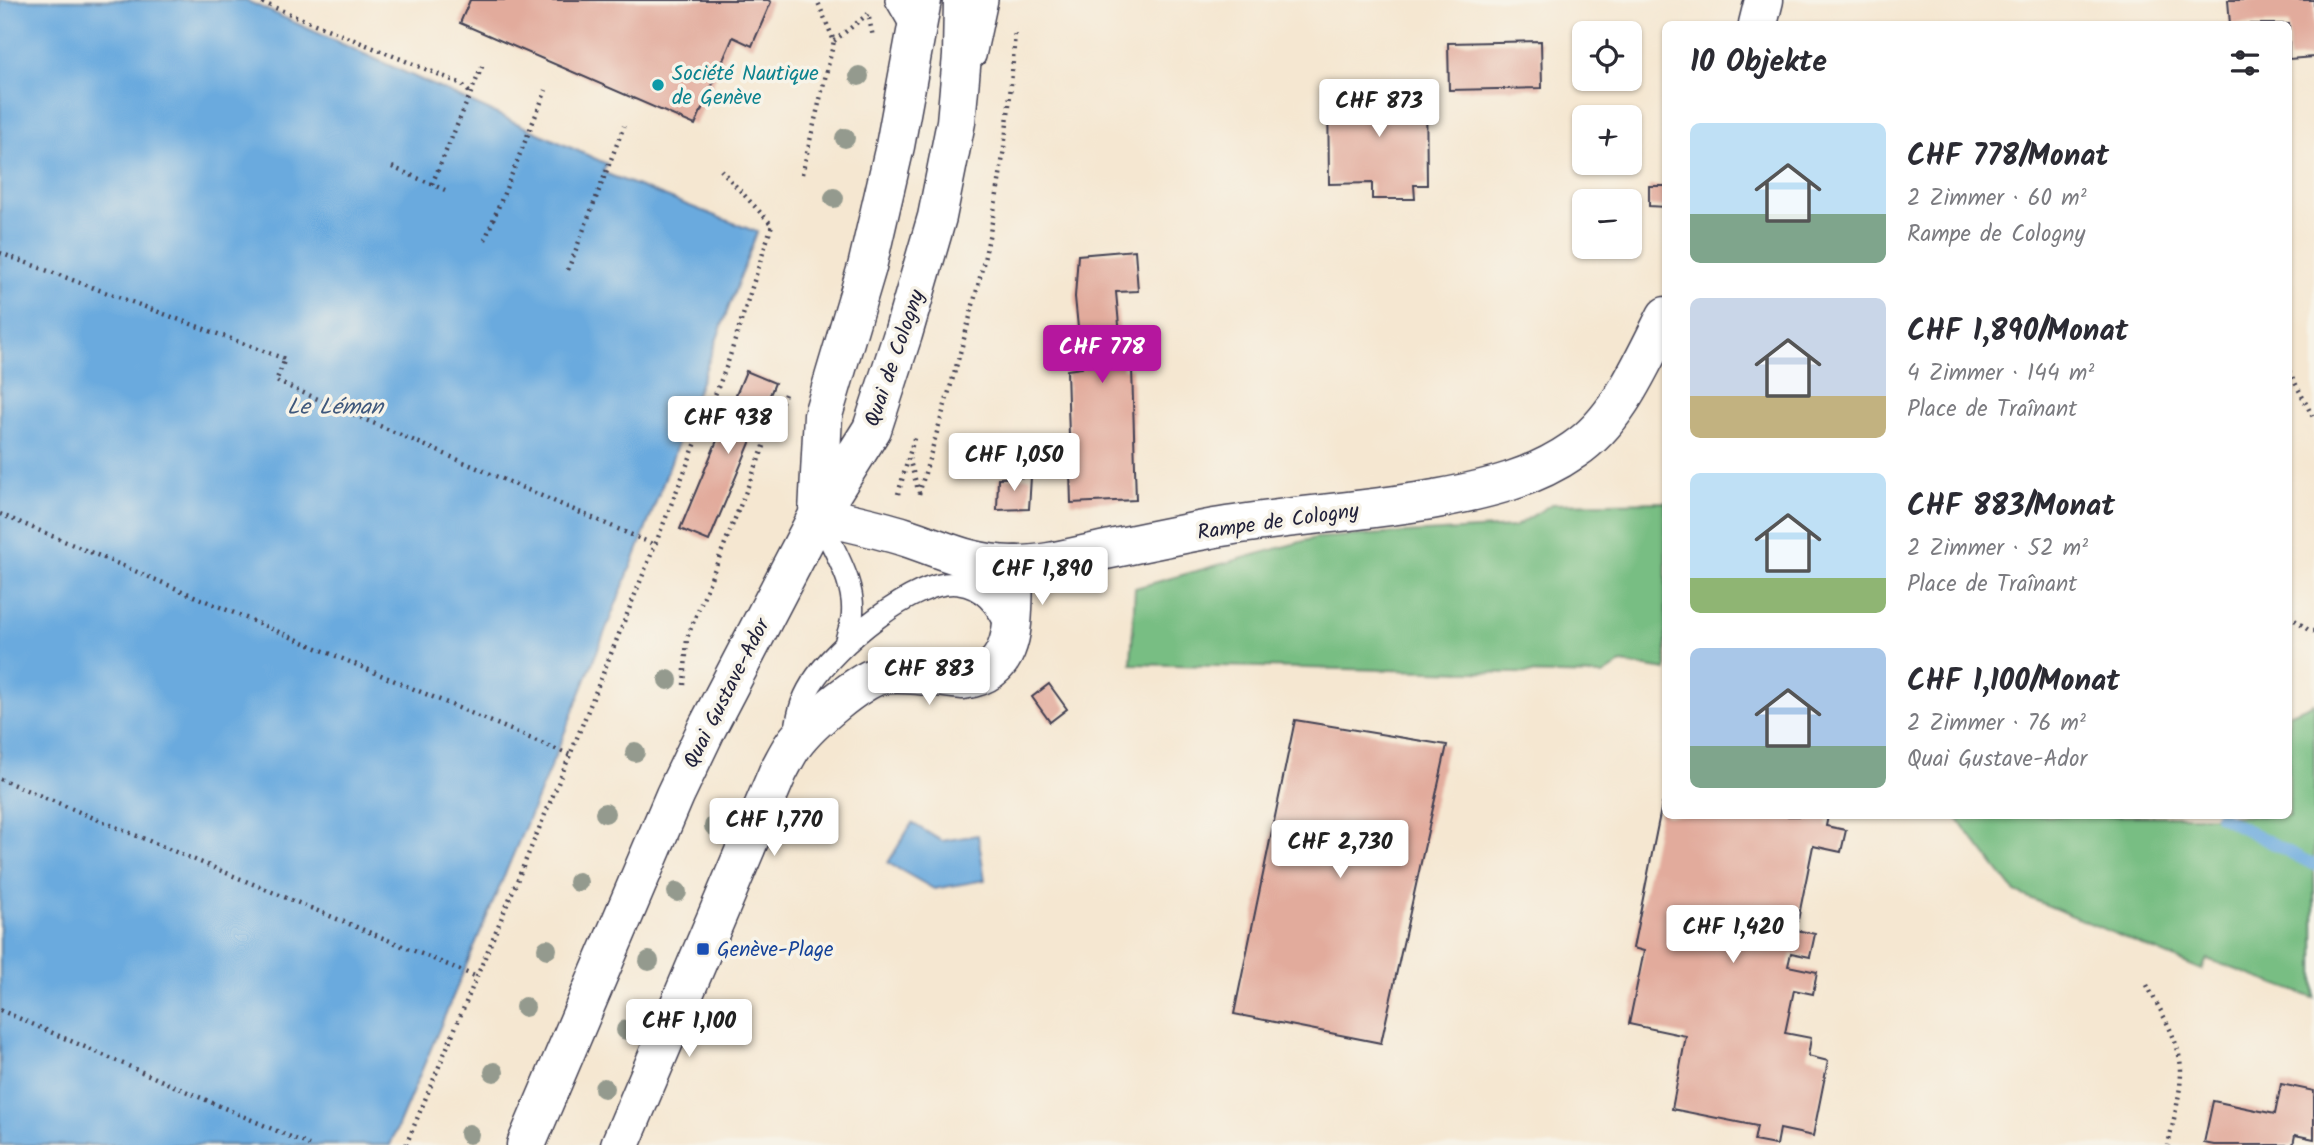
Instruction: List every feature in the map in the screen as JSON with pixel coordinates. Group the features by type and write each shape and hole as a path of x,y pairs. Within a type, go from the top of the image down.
{"street":[{"name":"Quai de Cologny","path":"818,515 872,429 922,274 937,217 956,122 962,56 963,0"},
{"path":"1759,21 1764,0"},
{"path":"818,515 823,415 867,267 895,146 919,17"},
{"name":"Rampe de Cologny","path":"818,515 905,537 960,558 1015,565 1254,522 1393,507 1495,486 1528,475 1576,450 1610,415 1662,323"},
{"name":"Quai Gustave-Ador","path":"526,1145 706,727 818,515"},
{"path":"620,1145 778,772 794,743 835,704 872,677 896,674 963,680 985,674 1001,661 1010,642 1015,565"}],"lane":[{"path":"896,0 919,17"},
{"path":"956,122 979,44 987,0"},
{"path":"818,515 846,577 852,597 852,618 845,644"},
{"path":"794,743 797,713 810,685 826,662 884,614 935,585 957,583 973,587 985,595 1002,615 1010,642"}],"path":[{"path":"256,0 462,84 471,93"},
{"path":"802,174 834,41 817,0"},
{"path":"834,41 868,15 875,42"},
{"path":"919,494 976,295 989,235 1005,139 1015,27"},
{"path":"432,184 484,62"},
{"path":"485,240 546,90"},
{"path":"568,270 624,126"},
{"path":"392,167 445,190"},
{"path":"405,1145 570,755 727,365 772,225 721,170"},
{"path":"0,253 285,359 276,381 655,545"},
{"path":"2292,377 2314,419"},
{"path":"710,578 786,391"},
{"path":"0,514 570,755"},
{"path":"2292,618 2314,631"},
{"path":"0,779 477,977"},
{"path":"2147,985 2176,1044 2181,1066 2180,1088 2168,1145"},
{"path":"0,1010 309,1145"}],"green space":[{"path":"1662,502 1662,669 1622,663 1603,675 1131,664 1135,588 1315,538 1514,527 1552,504"},
{"path":"2314,703 2314,998 2207,959 2202,970 2015,892 1957,819 2292,819 2292,713"}],"water":[{"name":"Le Léman","path":"0,0 245,0 607,164 603,171 607,174 757,232 642,539 558,749 390,1145 0,1145"},
{"path":"912,823 942,841 978,835 985,880 934,889 888,863"}],"building":[{"name":"Société Nautique de Genève","path":"470,0 771,2 752,46 733,37 695,125 460,23"},
{"path":"2228,0 2314,0 2314,57 2292,59 2292,21 2230,21"},
{"path":"1541,41 1542,88 1449,90 1448,43"},
{"path":"1426,87 1427,185 1414,185 1415,199 1372,199 1372,183 1329,184 1328,88"},
{"path":"1649,186 1662,186 1662,207 1649,206"},
{"path":"1135,250 1138,291 1116,292 1123,369 1132,368 1136,500 1071,503 1067,370 1082,368 1075,297 1078,255"},
{"path":"746,371 775,383 709,541 680,529"},
{"path":"1031,477 1029,509 997,510 998,478"},
{"path":"1049,684 1067,709 1050,722 1032,697"},
{"path":"1295,720 1447,745 1381,1043 1234,1014"},
{"path":"1662,804 1662,819 1827,819 1826,826 1846,830 1841,852 1813,846 1796,930 1815,934 1810,957 1791,953 1788,966 1817,972 1813,994 1794,990 1785,1033 1811,1038 1808,1056 1828,1061 1813,1136 1780,1129 1777,1145 1754,1141 1757,1126 1672,1109 1686,1036 1629,1024 1644,951 1633,948"},
{"path":"2281,1084 2314,1091 2314,1139 2295,1135 2293,1145 2204,1143 2213,1101 2275,1114"}],"waterway":[{"path":"2226,819 2314,865"}],"place":[{"name":"Société Nautique de Genève","path":"658,85"},
{"name":"Genève-Plage","path":"703,949"}]}
